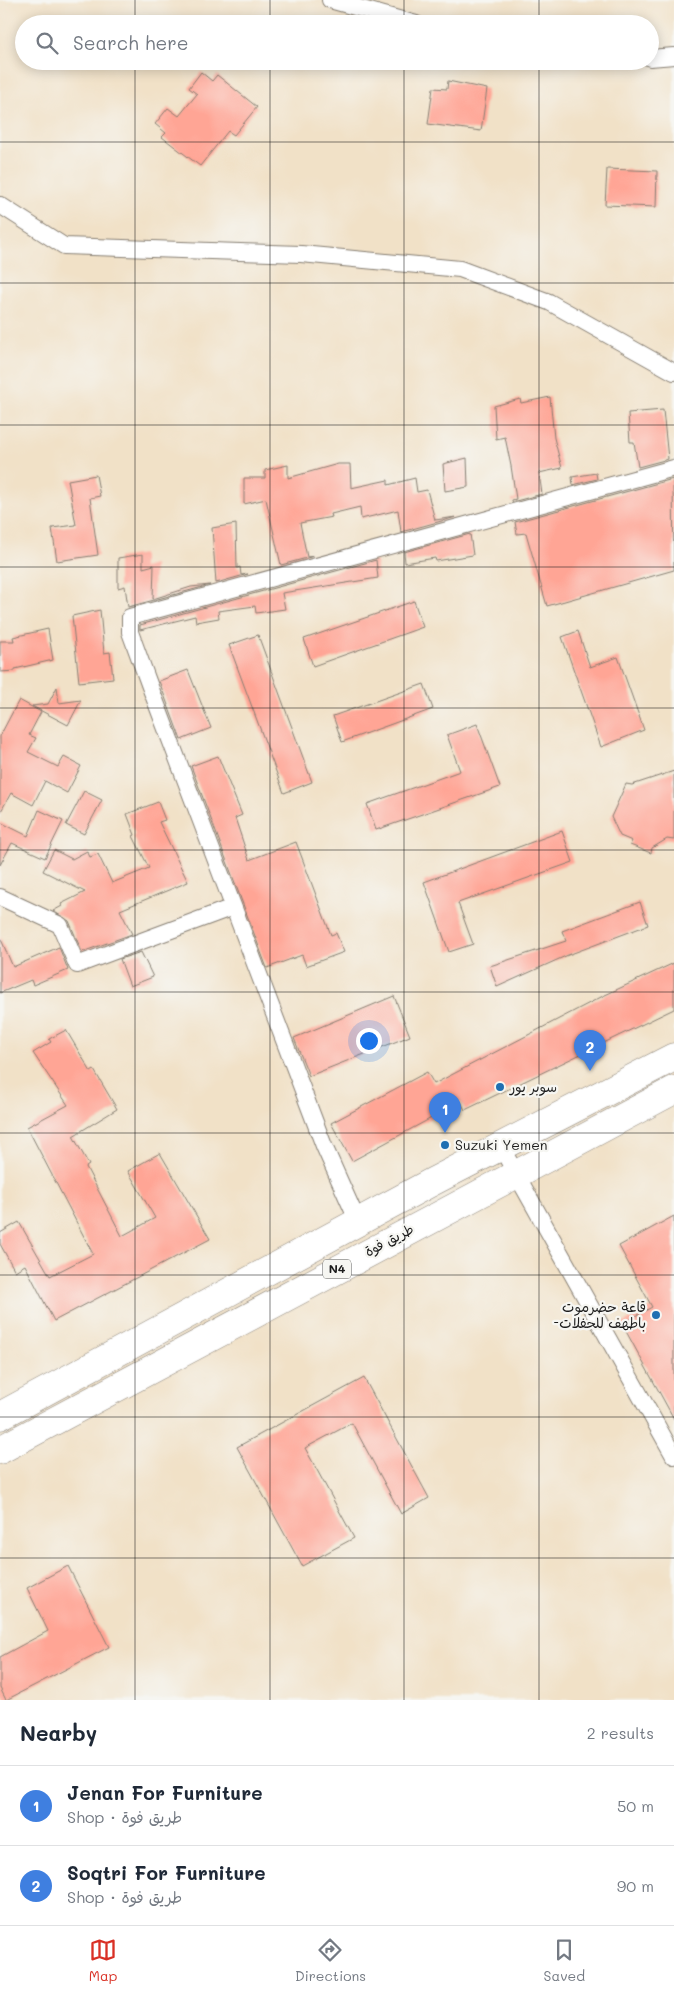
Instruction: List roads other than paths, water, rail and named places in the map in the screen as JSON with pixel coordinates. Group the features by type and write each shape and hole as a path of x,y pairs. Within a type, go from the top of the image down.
{"highway":[{"name":"N4","path":"0,1416 358,1222 674,1057"},
{"name":"طريق فوة","path":"0,1450 516,1172 674,1090"}],"street":[{"path":"330,0 384,15"},
{"path":"659,57 674,56"},
{"path":"0,205 64,246 301,254 460,269 549,302 674,372"},
{"path":"358,1222 324,1146 233,907 130,632 130,617 674,468"},
{"path":"0,897 60,925 77,965 233,907"},
{"path":"501,1147 674,1456"}],"place":[{"name":"Soqtri For Furniture","path":"590,1071"},
{"name":"سوبر يور","path":"500,1087"},
{"name":"Jenan For Furniture","path":"445,1133"},
{"name":"Suzuki Yemen","path":"445,1145"},
{"name":"قاعة حضرموت -باطهف للحفلات","path":"656,1315"}]}
